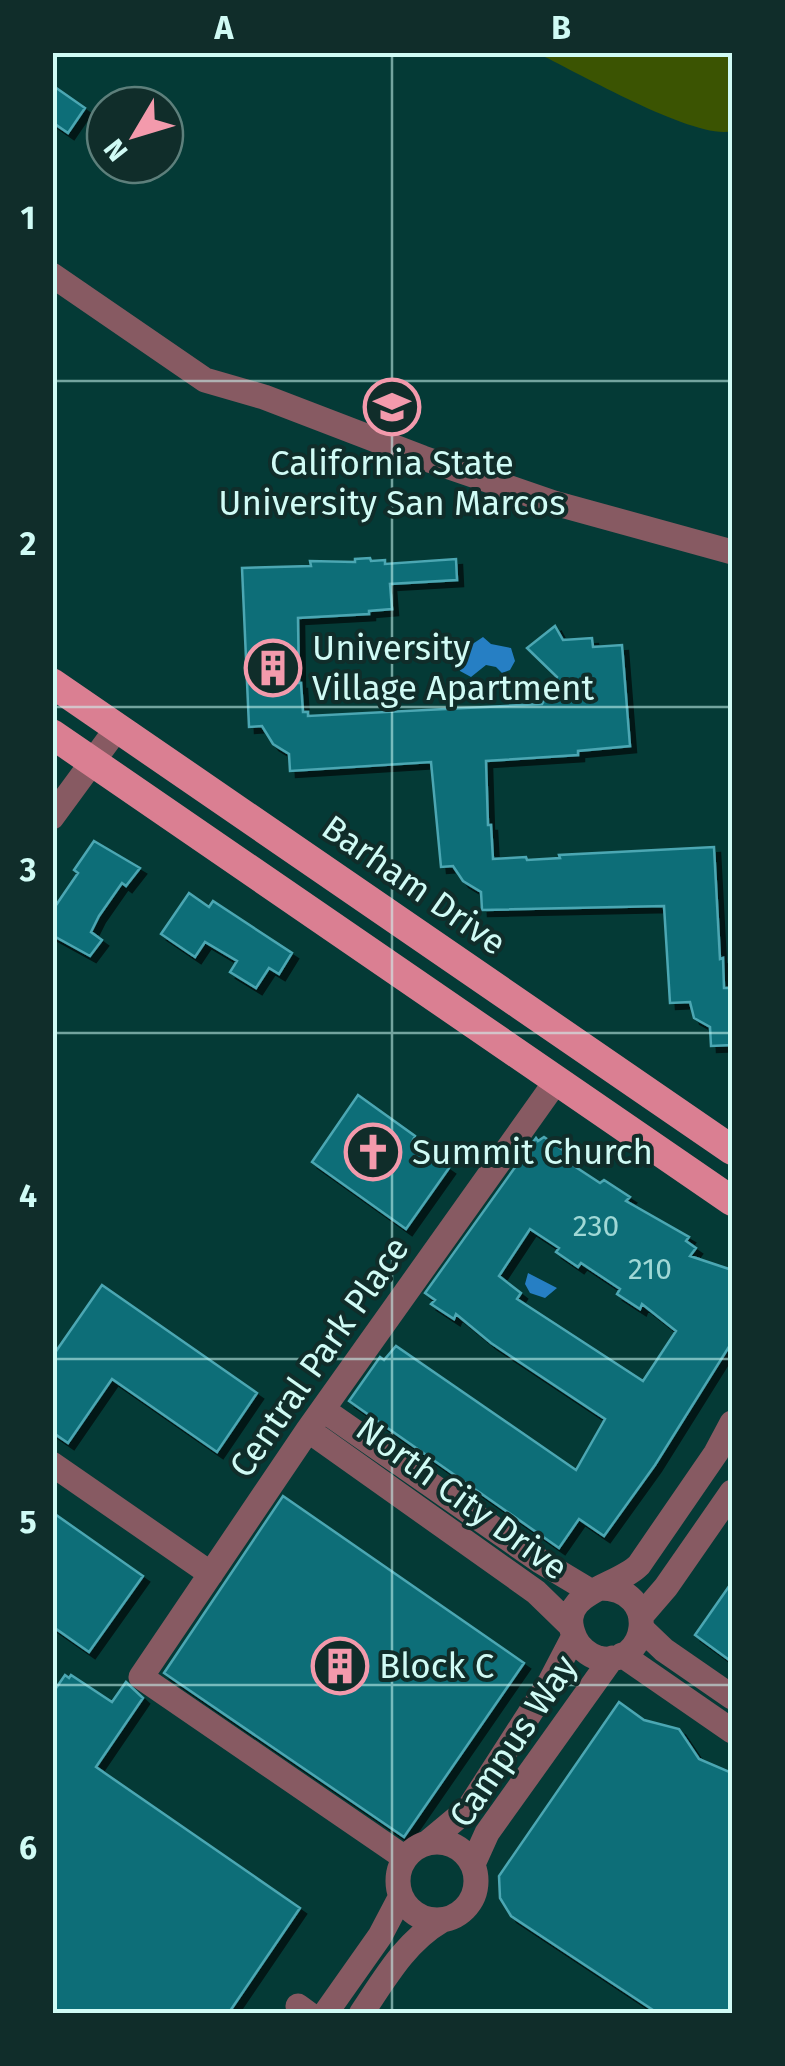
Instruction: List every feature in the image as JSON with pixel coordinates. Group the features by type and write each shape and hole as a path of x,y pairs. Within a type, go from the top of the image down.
{"main road":[{"name":"Barham Drive","path":"52,683 732,1150"},
{"path":"52,734 732,1201"}],"street":[{"path":"52,275 205,380 264,396 422,458 554,503 732,552"},
{"path":"52,817 118,727"},
{"name":"Central Park Place","path":"405,1858 141,1677 316,1421 567,1087"},
{"name":"North City Drive","path":"316,1421 540,1561 595,1590"},
{"name":"North City Drive","path":"316,1421 536,1592 572,1631"},
{"name":"Campus Way","path":"405,1858 469,1808 550,1682 572,1631 581,1597 627,1577 638,1565 716,1453 732,1422"},
{"path":"52,1464 211,1574"},
{"name":"Campus Way","path":"473,1864 487,1833 617,1657 631,1649 641,1622 732,1492"},
{"path":"595,1590 622,1591 632,1598 641,1622 664,1650 732,1697"},
{"name":"Campus Way","path":"572,1631 589,1654 617,1657"},
{"path":"617,1657 732,1731"},
{"name":"Campus Way","path":"361,2014 424,1930 463,1911 472,1902 477,1877 473,1864 454,1845 427,1843"},
{"path":"325,2014 380,1936 401,1896 399,1870 405,1858"},
{"path":"401,1896 417,1915 440,1921"}],"green space":[{"path":"537,53 732,53 732,131 692,126 664,115"}],"water":[{"path":"483,637 491,644 511,648 515,661 510,670 502,673 486,665 471,677 460,671 456,646 471,645"},
{"path":"528,1273 557,1288 545,1298 530,1293 525,1284"}],"building":[{"path":"52,85 85,108 68,133 52,122"},
{"path":"456,559 457,580 390,584 392,609 298,618 299,683 303,712 308,712 308,716 542,704 557,677 527,648 555,626 563,640 592,638 593,647 622,645 630,746 578,751 578,755 486,761 493,859 714,847 720,959 723,958 724,988 731,988 732,995 732,1045 711,1046 710,1027 694,1018 690,1002 670,1003 664,906 482,910 481,892 463,881 453,866 441,867 431,762 290,771 289,754 273,744 262,726 249,727 242,568 311,566 310,561 355,562 385,560 385,564"},
{"path":"94,841 140,868 126,886 122,883 99,916 91,932 102,940 90,956 52,935 52,911"},
{"path":"189,893 209,907 213,901 292,953 279,974 269,968 256,988 230,972 237,961 205,942 195,957 161,934"},
{"name":"Summit Church","path":"358,1095 415,1136 412,1142 449,1168 406,1229 312,1162"},
{"path":"544,1137 570,1155 565,1160 600,1183 604,1180 630,1197 626,1201 689,1237 686,1241 696,1248 690,1256 732,1270 732,1342 655,1465 604,1536 579,1519 559,1548 349,1401 380,1357 384,1360 396,1346 576,1470 605,1419 491,1343 456,1314 454,1319 431,1304 435,1300 425,1293 536,1138 538,1141","holes":["530,1229 559,1248 556,1252 578,1267 581,1263 620,1289 617,1294 640,1309 642,1304 676,1331 643,1381 517,1299 521,1293 499,1276"]},
{"path":"102,1285 257,1393 217,1452 112,1379 68,1443 52,1432 52,1357"},
{"name":"Block C","path":"283,1496 524,1663 404,1837 164,1673"},
{"path":"52,1512 143,1576 89,1652 52,1626"},
{"path":"732,1582 732,1662 695,1635"},
{"path":"65,1675 112,1702 126,1682 143,1698 96,1767 300,1908 228,2014 52,2014 52,1694"},
{"path":"619,1702 644,1720 679,1729 699,1759 732,1773 732,2014 659,2014 511,1916 500,1898 499,1876"}],"place":[{"name":"California State University San Marcos","path":"392,407"},
{"name":"University Village Apartment","path":"273,668"},
{"name":"Summit Church","path":"373,1152"},
{"name":"Block C","path":"340,1666"}]}
